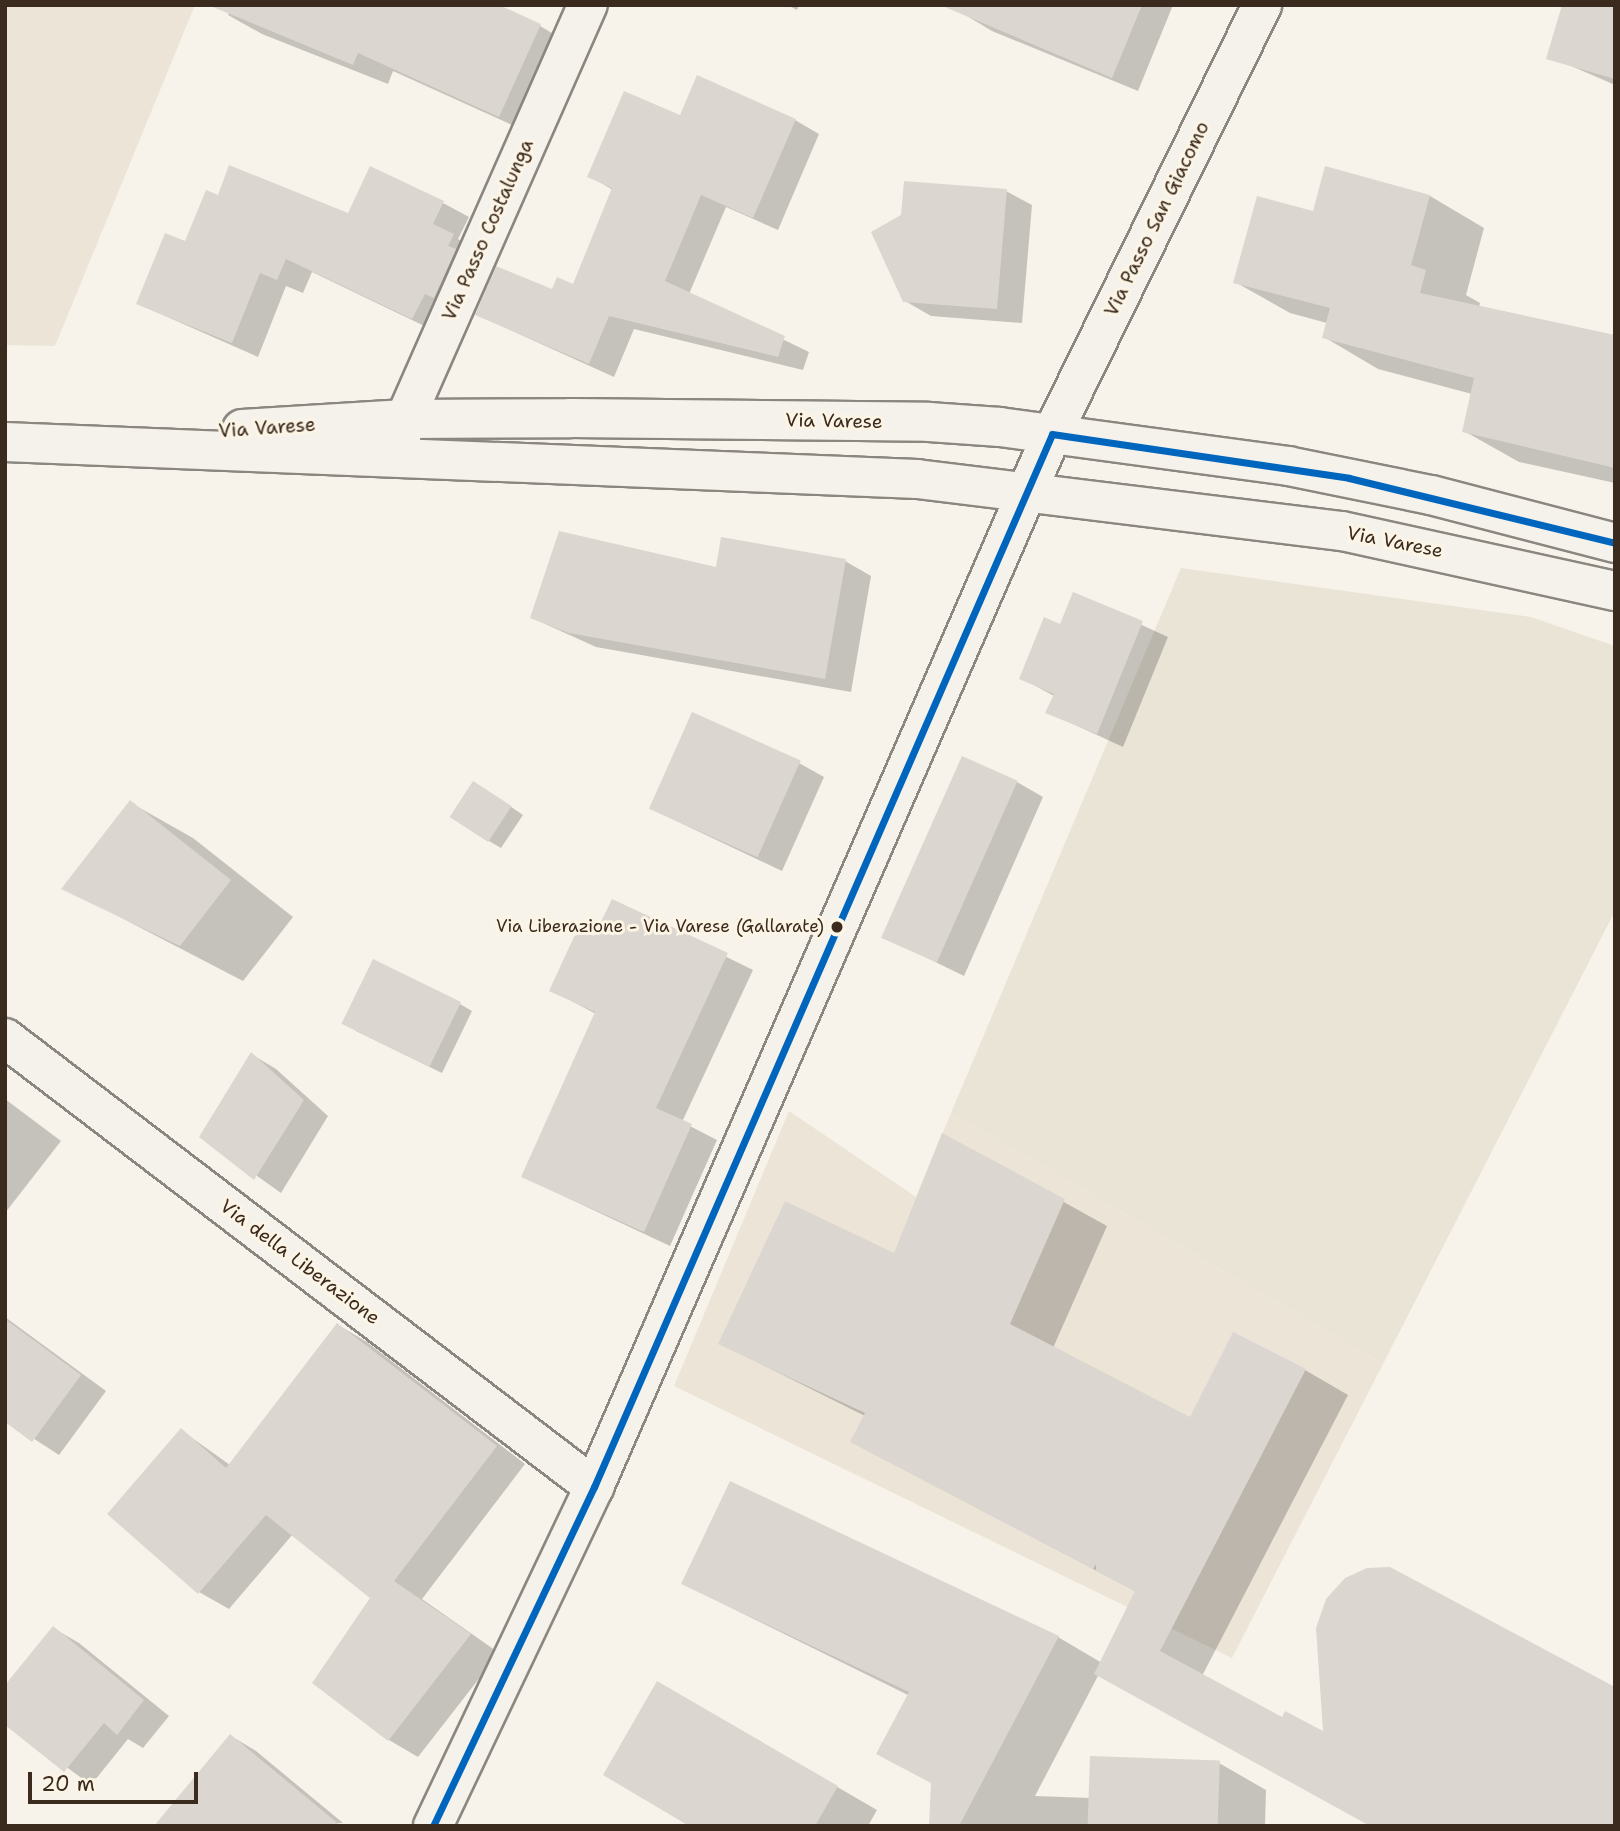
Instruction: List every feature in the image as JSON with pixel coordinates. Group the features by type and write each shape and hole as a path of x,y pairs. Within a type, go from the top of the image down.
{"street":[{"name":"Via Passo Costalunga","path":"396,458 405,419 588,5"},
{"name":"Via Passo San Giacomo","path":"1052,433 1262,5"},
{"name":"Via Varese","path":"23,442 405,419 915,422 1052,433 1337,476 1615,544"},
{"path":"433,1826 594,1487 1052,433"},
{"name":"Via Varese","path":"23,442 814,474 1027,490 1342,531 1615,591"},
{"name":"Via della Liberazione","path":"5,1038 594,1487"}],"shaded area":[{"path":"5,5 195,5 55,346 5,345"},
{"path":"1181,568 1531,617 1615,646 1615,911 1383,1364 951,1113"},
{"path":"789,1111 916,1197 951,1113 1383,1364 1232,1658 674,1386"}],"building":[{"path":"208,5 499,5 541,24 499,117 358,53 353,65"},
{"path":"940,5 1142,5 1112,78"},
{"path":"1562,5 1615,5 1615,79 1546,59"},
{"path":"697,75 796,119 753,218 701,195 665,281 785,336 778,357 609,316 589,364 475,315 496,266 552,289 557,277 573,284 612,188 587,177 624,91 680,115"},
{"path":"229,165 348,213 370,166 444,201 433,224 454,234 448,246 456,249 434,298 425,294 412,319 286,259 277,280 260,273 232,343 136,304 165,233 185,241 206,190 218,195"},
{"path":"1325,166 1430,195 1411,265 1426,270 1420,293 1615,335 1615,468 1462,432 1474,378 1322,338 1330,308 1233,283 1257,196 1313,211"},
{"path":"904,181 1007,189 997,309 903,302 871,232 901,215"},
{"path":"559,531 716,567 721,537 846,559 825,679 569,633 530,618"},
{"path":"1073,592 1143,621 1097,734 1045,713 1054,694 1019,679 1044,617 1060,624"},
{"path":"692,712 801,760 758,857 649,809"},
{"path":"962,756 1018,781 937,963 881,938"},
{"path":"473,781 512,806 488,842 450,817"},
{"path":"130,800 231,880 180,946 61,889"},
{"path":"612,899 728,953 656,1108 692,1124 644,1232 521,1177 595,1012 549,991 578,928 594,936"},
{"path":"373,959 461,1002 430,1067 341,1024"},
{"path":"251,1052 304,1100 254,1180 199,1137"},
{"path":"942,1133 1065,1199 1010,1324 1190,1417 1233,1332 1306,1369 1160,1651 1282,1717 1285,1711 1323,1731 1316,1628 1326,1599 1345,1578 1367,1568 1390,1567 1615,1687 1615,1826 1370,1826 1094,1674 1135,1591 1096,1571 1096,1564 1093,1569 850,1442 865,1413 718,1344 785,1201 894,1253"},
{"path":"5,1319 81,1375 32,1442 5,1422"},
{"path":"337,1323 497,1446 394,1581 471,1634 388,1741 312,1683 370,1598 266,1515 198,1594 107,1514 181,1428 226,1468"},
{"path":"730,1481 1059,1636 959,1826 929,1826 931,1783 876,1754 909,1692 681,1584"},
{"path":"53,1626 144,1700 117,1735 104,1723 64,1772 5,1725 5,1685"},
{"path":"657,1681 838,1786 815,1826 689,1826 603,1775"},
{"path":"230,1734 341,1826 154,1826"},
{"path":"1090,1756 1220,1761 1218,1826 1088,1826"}],"transit line":[{"path":"1052,434 1349,478 1615,543"},
{"path":"433,1826 594,1487 1052,434"}],"place":[{"name":"Via Liberazione - Via Varese (Gallarate)","path":"837,927"}]}
